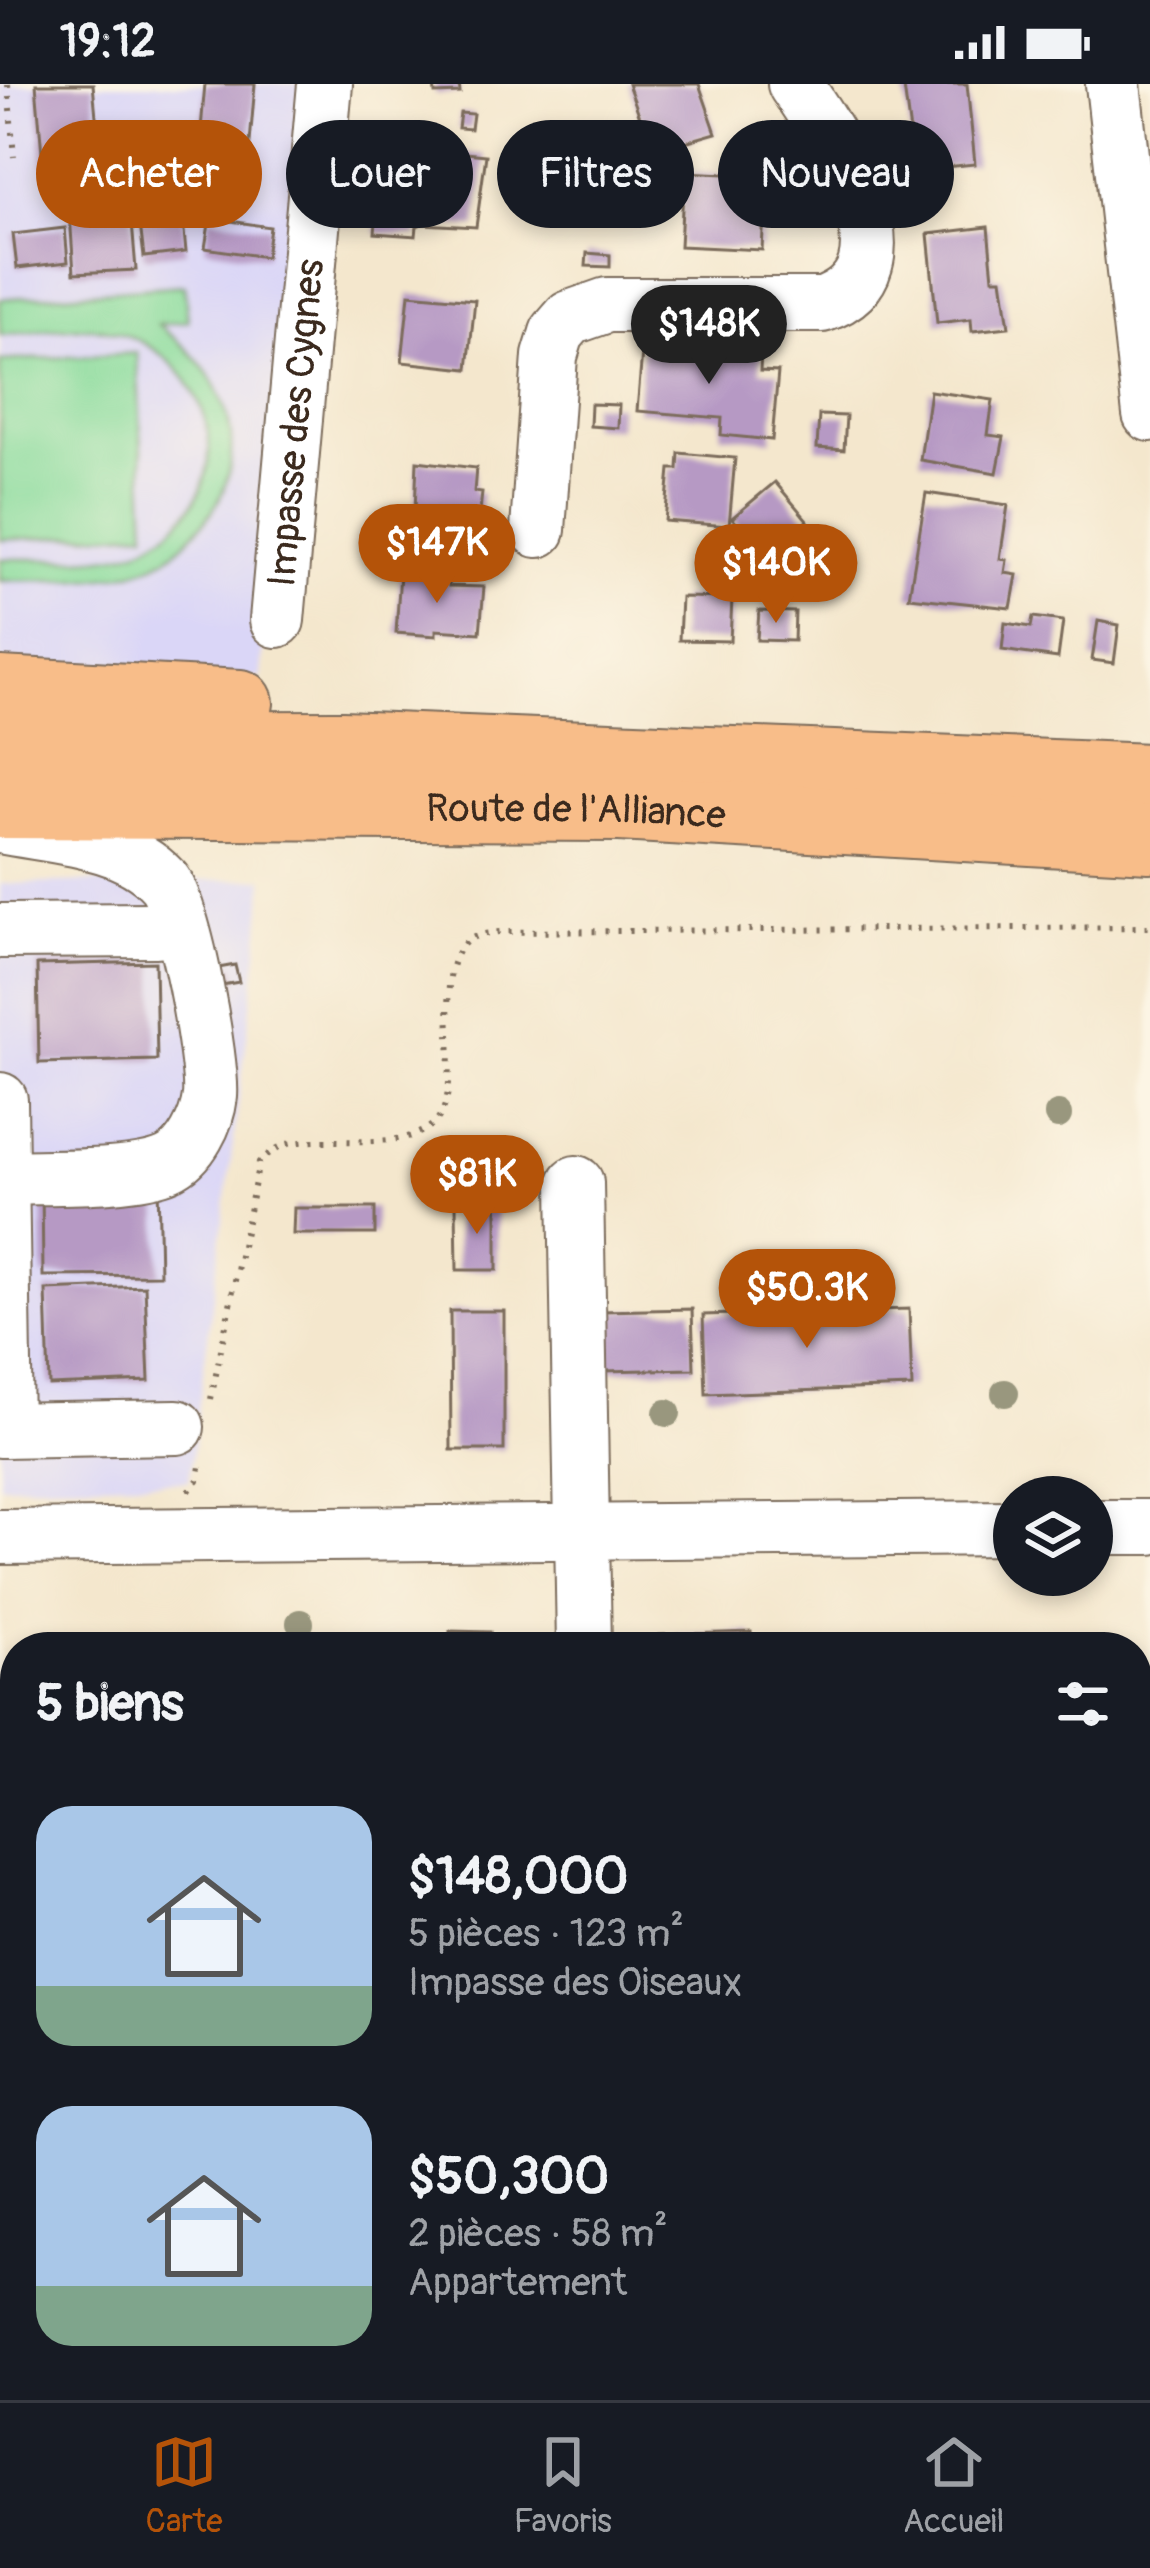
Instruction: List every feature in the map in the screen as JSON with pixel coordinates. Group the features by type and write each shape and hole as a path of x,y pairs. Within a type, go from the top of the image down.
{"highway":[{"path":"0,690 669,727 1015,770"},
{"name":"Route de l'Alliance","path":"0,745 342,744 1150,777"},
{"name":"Route de l'Alliance","path":"0,805 620,808 1150,838"}],"street":[{"name":"Impasse des Cygnes","path":"277,620 325,84"},
{"path":"538,530 550,356 557,333 570,318 607,305 822,305 850,291 858,279 869,244 861,206 846,168 795,84"},
{"path":"1113,84 1150,414"},
{"path":"0,826 113,848 166,884 191,964 210,1078 206,1117 183,1154 169,1164 112,1174 2,1178"},
{"path":"0,931 156,930"},
{"path":"0,1100 3,1430 196,1431"},
{"path":"576,1183 584,1632"},
{"path":"1113,1527 1150,1527"},
{"path":"0,1537 993,1528"}],"path":[{"path":"8,84 14,158"},
{"path":"187,1493 198,1480 196,1431 259,1162 286,1144 396,1140 420,1132 439,1118 448,1096 450,976 456,953 478,934 1150,927"}],"shaded area":[{"path":"0,84 307,84 304,120 286,120 286,228 296,228 261,678 216,681 0,672"},
{"path":"264,879 189,1481 0,1485 0,884"}],"green space":[{"path":"184,285 188,321 158,325 200,363 225,407 230,466 216,504 176,551 138,570 79,579 0,581 0,559 124,553 172,528 195,500 207,469 208,436 200,404 182,374 155,350 120,333 91,328 0,335 0,299"},
{"path":"137,353 146,532 0,540 0,361"}],"building":[{"path":"36,84 93,84 96,120 39,120"},
{"path":"205,84 255,84 252,120 202,120"},
{"path":"434,84 459,84 460,93 435,94"},
{"path":"628,84 699,84 716,133 694,139 694,120 641,120"},
{"path":"967,84 975,164 954,166 954,120 908,120 904,87"},
{"path":"473,154 486,155 473,227"},
{"path":"694,172 718,174 718,228 763,228 762,250 680,246 681,228 694,228"},
{"path":"270,227 266,257 205,248 208,228"},
{"path":"988,227 993,278 1002,278 1009,327 972,331 971,319 937,323 928,234"},
{"path":"65,228 68,262 17,268 13,234"},
{"path":"71,228 132,228 136,270 74,273"},
{"path":"141,228 184,228 186,252 144,257"},
{"path":"375,228 417,228 416,236 375,233"},
{"path":"587,253 610,255 610,267 586,266"},
{"path":"409,294 475,300 468,369 402,362"},
{"path":"643,341 761,352 760,371 778,372 772,440 721,435 722,418 637,411"},
{"path":"930,391 993,400 988,435 1004,437 997,473 920,460"},
{"path":"591,404 619,405 618,428 590,426"},
{"path":"819,415 846,416 844,450 817,448"},
{"path":"679,453 735,458 729,526 665,521 670,469 678,469"},
{"path":"417,461 476,468 474,492 482,493 480,511 471,512 469,539 414,536"},
{"path":"775,482 808,521 766,557 732,518"},
{"path":"926,493 1008,505 1000,559 1007,560 1005,573 1017,575 1011,608 909,597"},
{"path":"400,573 450,575 449,586 484,587 480,633 396,633"},
{"path":"681,597 732,598 730,641 679,640"},
{"path":"759,611 795,612 794,641 757,640"},
{"path":"1033,617 1063,621 1058,658 1002,650 1005,623 1031,627"},
{"path":"1098,621 1119,625 1114,663 1092,660"},
{"path":"155,962 157,1060 39,1063 37,965"},
{"path":"235,965 239,982 216,986 213,969"},
{"path":"158,1181 160,1275 43,1276 42,1183"},
{"path":"456,1204 497,1204 497,1270 457,1270"},
{"path":"294,1208 375,1208 375,1234 293,1234"},
{"path":"145,1286 149,1381 49,1385 46,1290"},
{"path":"692,1309 694,1369 602,1371 601,1311"},
{"path":"909,1309 912,1387 706,1394 703,1315"},
{"path":"450,1311 504,1311 504,1450 451,1450"}]}
